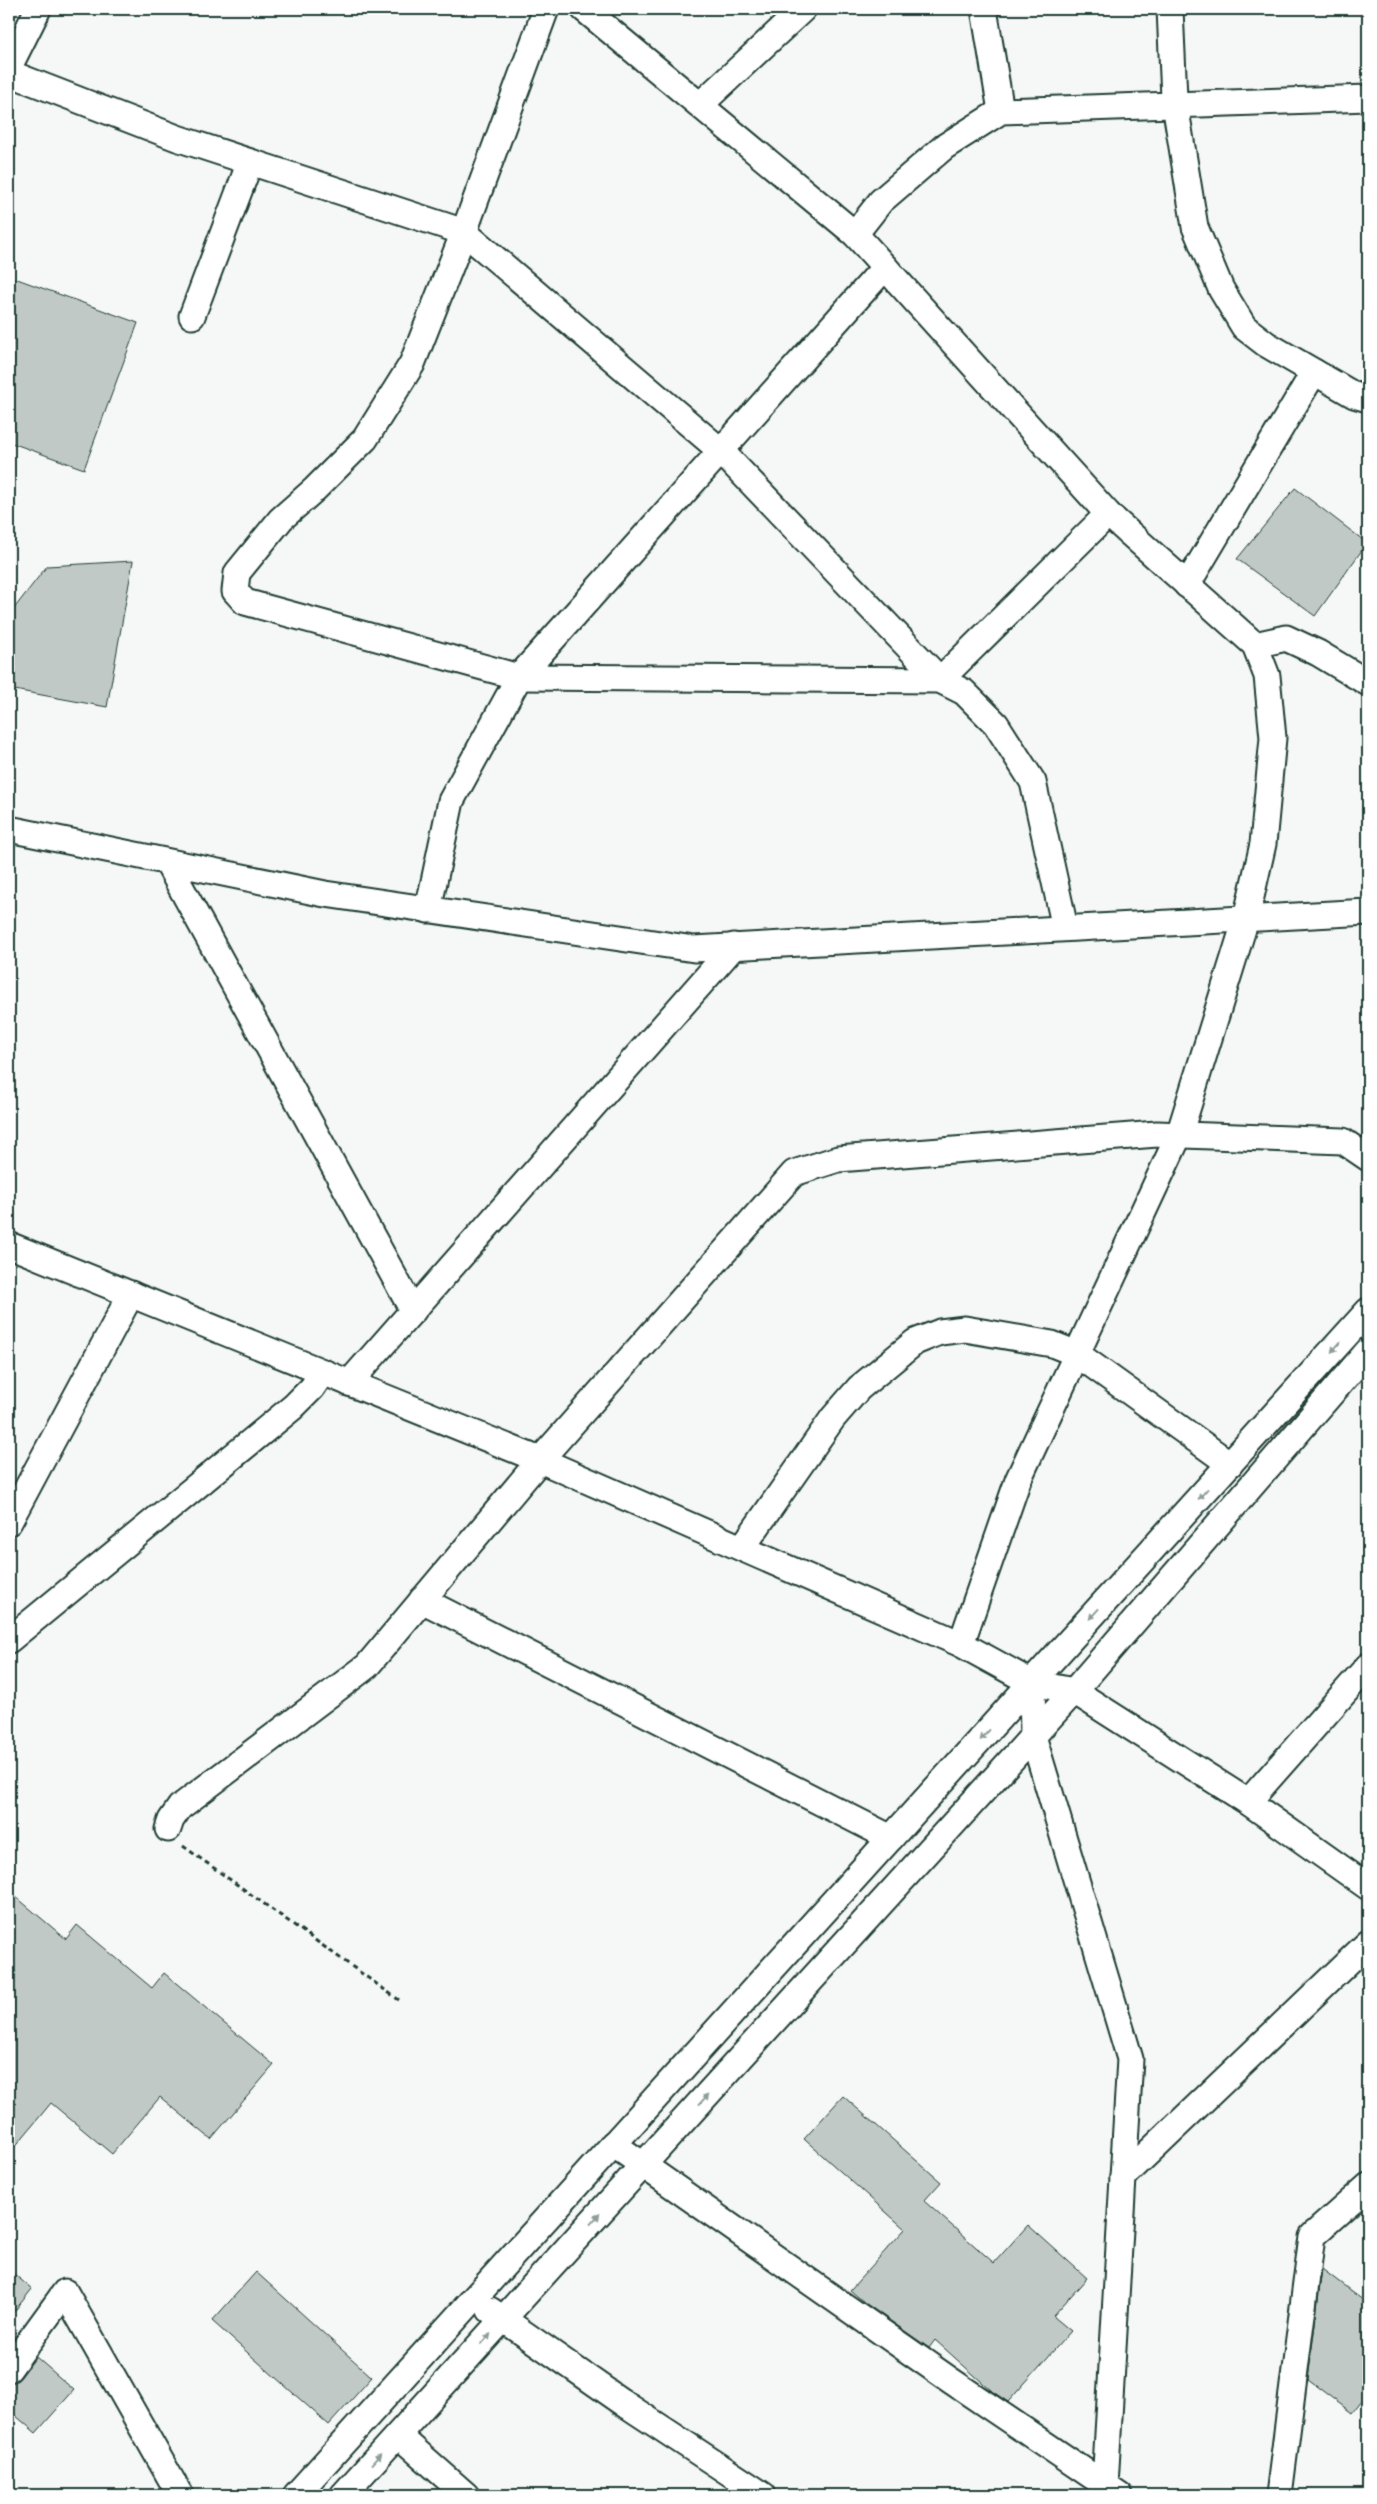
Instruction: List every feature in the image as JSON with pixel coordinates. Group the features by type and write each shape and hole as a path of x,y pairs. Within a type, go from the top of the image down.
{"street":[{"path":"9,67 38,9"},
{"path":"546,9 464,232 412,364 365,439 315,490 281,519 237,573 235,591 245,602 519,677 940,680 1108,514"},
{"path":"584,9 701,104 855,234 1108,514 1255,645 1267,676 1273,738 1263,844 1246,919 1179,1135 1018,1480 961,1644"},
{"path":"701,104 803,9"},
{"path":"984,9 1001,111"},
{"path":"1170,9 1175,104 1194,227 1221,289 1244,327 1266,344 1354,394 1368,399"},
{"path":"9,73 177,138 464,232 721,450 940,680 964,692 996,724 1033,782 1065,928"},
{"path":"855,234 881,201 937,153 1001,111 1368,98"},
{"path":"192,316 250,162"},
{"path":"428,910 451,801 519,677 885,267"},
{"path":"1187,584 1314,372"},
{"path":"1255,645 1286,638 1318,653 1368,683"},
{"path":"9,830 325,894 694,949 1368,912"},
{"path":"167,862 412,1311"},
{"path":"349,1383 734,946"},
{"path":"168,1829 171,1820 180,1807 366,1666 540,1460 794,1173 838,1159 1157,1134 1343,1141 1368,1158"},
{"path":"9,1245 540,1460 961,1644 1032,1683 1074,1691 1248,1802 1368,1887"},
{"path":"9,1522 131,1294"},
{"path":"296,2495 1368,1311"},
{"path":"742,1548 833,1418 859,1388 915,1342 940,1332 965,1330 1052,1344 1077,1354 1230,1464"},
{"path":"343,2495 1074,1691 1368,1351"},
{"path":"9,1640 293,1407 312,1388 323,1372"},
{"path":"422,1600 891,1838"},
{"path":"1248,1802 1368,1666"},
{"path":"1032,1683 1033,1736 1130,2059 1123,2177 1112,2490"},
{"path":"1123,2177 1368,1943"},
{"path":"612,2144 1112,2490"},
{"path":"1279,2495 1312,2236 1368,2186"},
{"path":"9,2369 65,2292 180,2495"},
{"path":"473,2298 763,2495"},
{"path":"398,2435 466,2495"}],"path":[{"path":"168,1829 178,1843 399,2000"}],"building":[{"path":"9,276 138,323 84,469 9,442"},
{"path":"1295,488 1367,543 1315,616 1237,559"},
{"path":"133,561 107,707 9,689 9,615 47,566"},
{"path":"9,1891 66,1939 77,1925 152,1988 164,1973 274,2065 211,2139 160,2097 112,2154 51,2103 9,2154"},
{"path":"843,2096 941,2182 924,2201 994,2263 1028,2225 1087,2278 1053,2316 1071,2331 1008,2402 993,2392 935,2340 929,2348 865,2303 850,2290 905,2229 804,2139"},
{"path":"1322,2269 1368,2304 1368,2392 1352,2413 1308,2380"},
{"path":"9,2270 32,2289 9,2318"},
{"path":"256,2272 372,2377 329,2425 212,2321"},
{"path":"36,2357 74,2390 36,2433 9,2410 9,2383 20,2378"}]}
